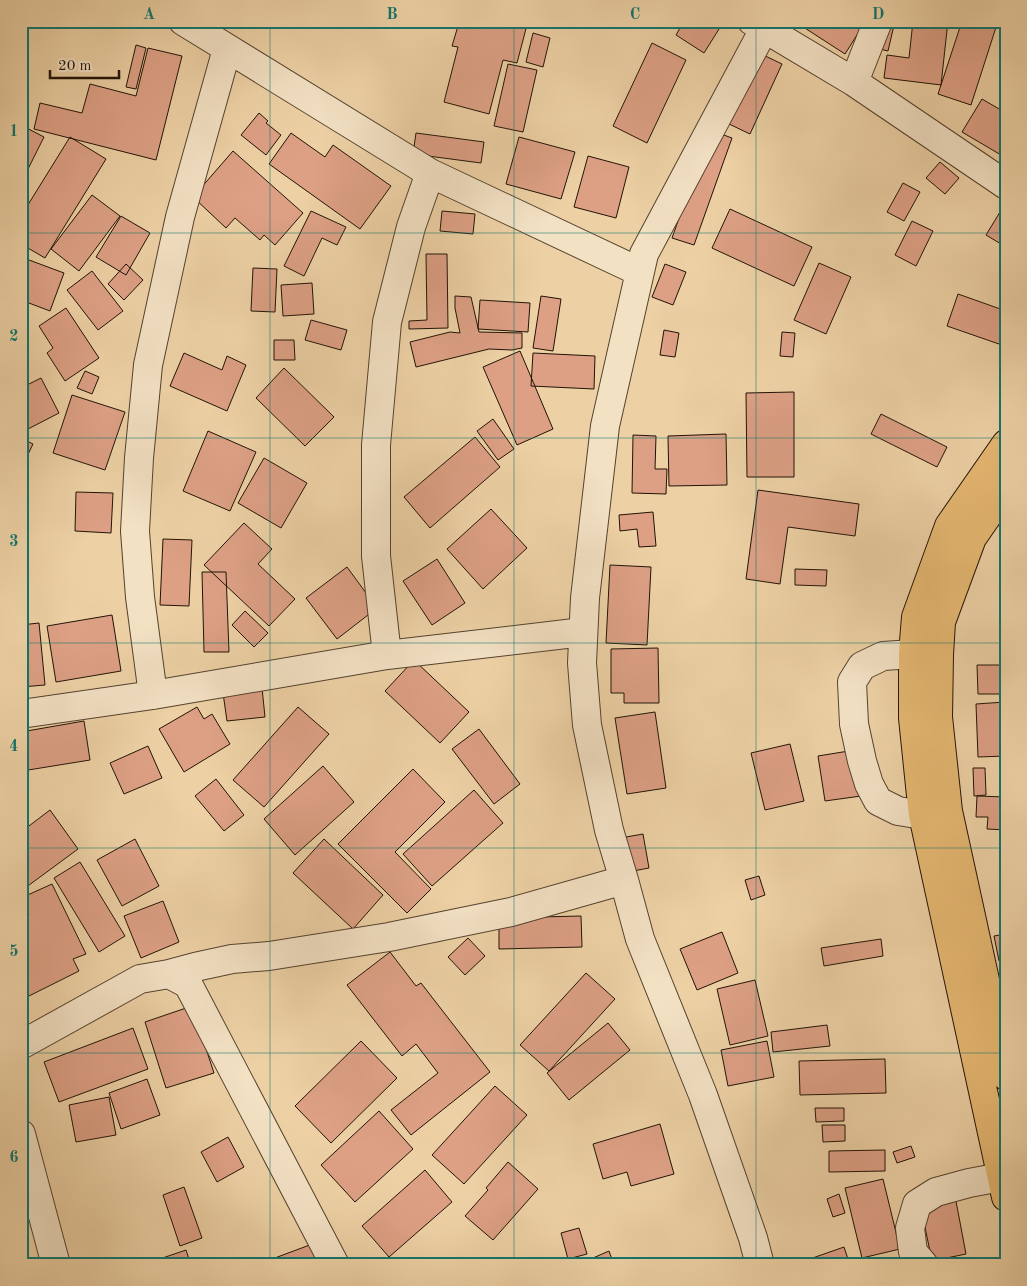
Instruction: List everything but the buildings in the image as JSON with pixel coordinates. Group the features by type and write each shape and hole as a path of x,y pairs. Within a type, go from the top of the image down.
{"main road":[{"path":"1004,1186 923,815 913,718 913,654 916,616 949,526 1006,444"},
{"path":"1006,490 972,538 942,622 938,717 948,811 1002,1040 1006,1076"}],"street":[{"path":"183,21 430,172 640,272"},
{"path":"854,82 878,21"},
{"path":"760,1265 753,1238 703,1094 640,939 609,830 587,725 582,663 585,598 605,426 644,254 758,25 854,82 1006,185"},
{"path":"153,694 140,596 135,531 139,458 148,365 180,217 227,48"},
{"path":"387,655 376,556 376,445 386,332 410,228 430,172"},
{"path":"21,714 387,655 583,632"},
{"path":"913,654 883,656 862,666 852,682 854,724 862,761 878,802 898,811 923,815"},
{"path":"21,1045 140,979 232,959 269,956 390,937 511,912 624,880"},
{"path":"169,974 188,984 335,1265"},
{"path":"21,1134 56,1265"},
{"path":"924,1265 913,1252 910,1228 917,1204 936,1192 969,1183 1004,1186"}]}
